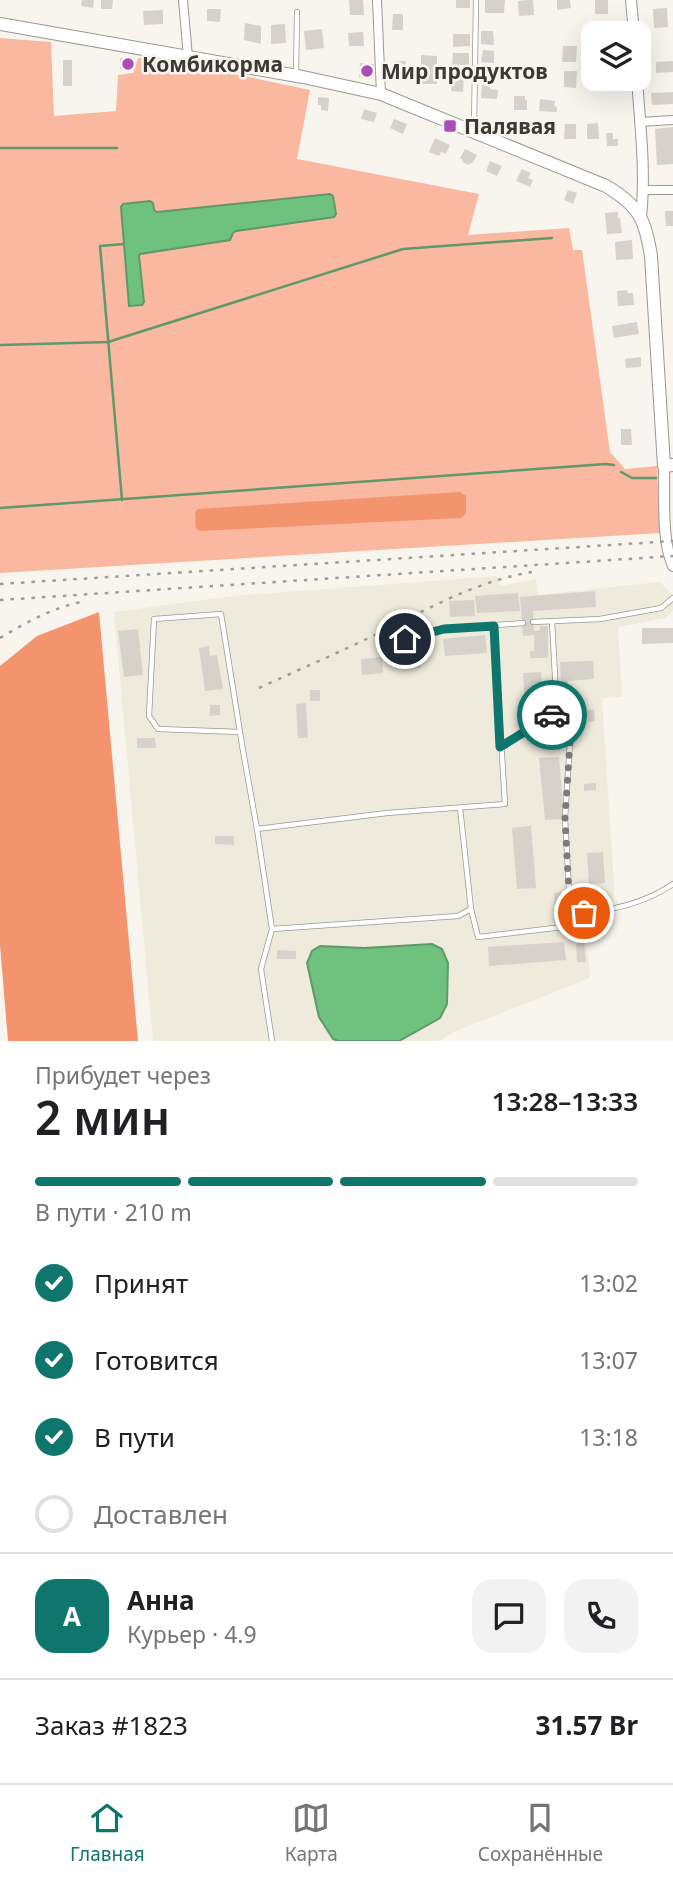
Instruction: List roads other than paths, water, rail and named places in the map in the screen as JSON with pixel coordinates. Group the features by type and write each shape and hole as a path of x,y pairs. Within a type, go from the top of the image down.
{"main road":[{"path":"632,0 633,21"},
{"path":"0,23 296,76 381,94 474,130 606,186 625,197 635,207 647,232 651,256 669,466 666,542 671,561"},
{"path":"638,91 644,190 640,217"}],"street":[{"path":"183,0 188,57"},
{"path":"377,0 381,94"},
{"path":"640,122 673,120"},
{"path":"644,190 673,190"}],"lane":[{"path":"474,130 475,0"},
{"path":"296,76 297,12"},
{"path":"533,622 600,619 661,608 673,598"},
{"path":"240,732 158,729 149,716 154,619 221,614 272,929 261,969 272,1041"},
{"path":"460,808 471,909 478,937 571,926 565,818 570,742 557,713 552,621"},
{"path":"386,644 444,629 523,623"},
{"path":"257,829 387,813 505,804 494,626"},
{"path":"500,747 557,713"},
{"path":"570,914 617,908 661,892 673,884"},
{"path":"272,929 458,916 471,909"}],"waterway":[{"path":"0,148 117,148"},
{"path":"0,345 108,342 403,249 552,238"},
{"path":"122,500 100,246 124,244"},
{"path":"0,508 614,465"},
{"path":"621,472 632,478 656,478"}],"railway":[{"path":"0,584 673,541"},
{"path":"0,600 673,556"},
{"path":"259,688 452,597 491,582 532,572"},
{"path":"0,638 52,611 85,601"}],"place":[{"name":"Комбикорма","path":"128,64"},
{"name":"Мир продуктов","path":"367,71"},
{"name":"Палявая","path":"450,126"}]}
